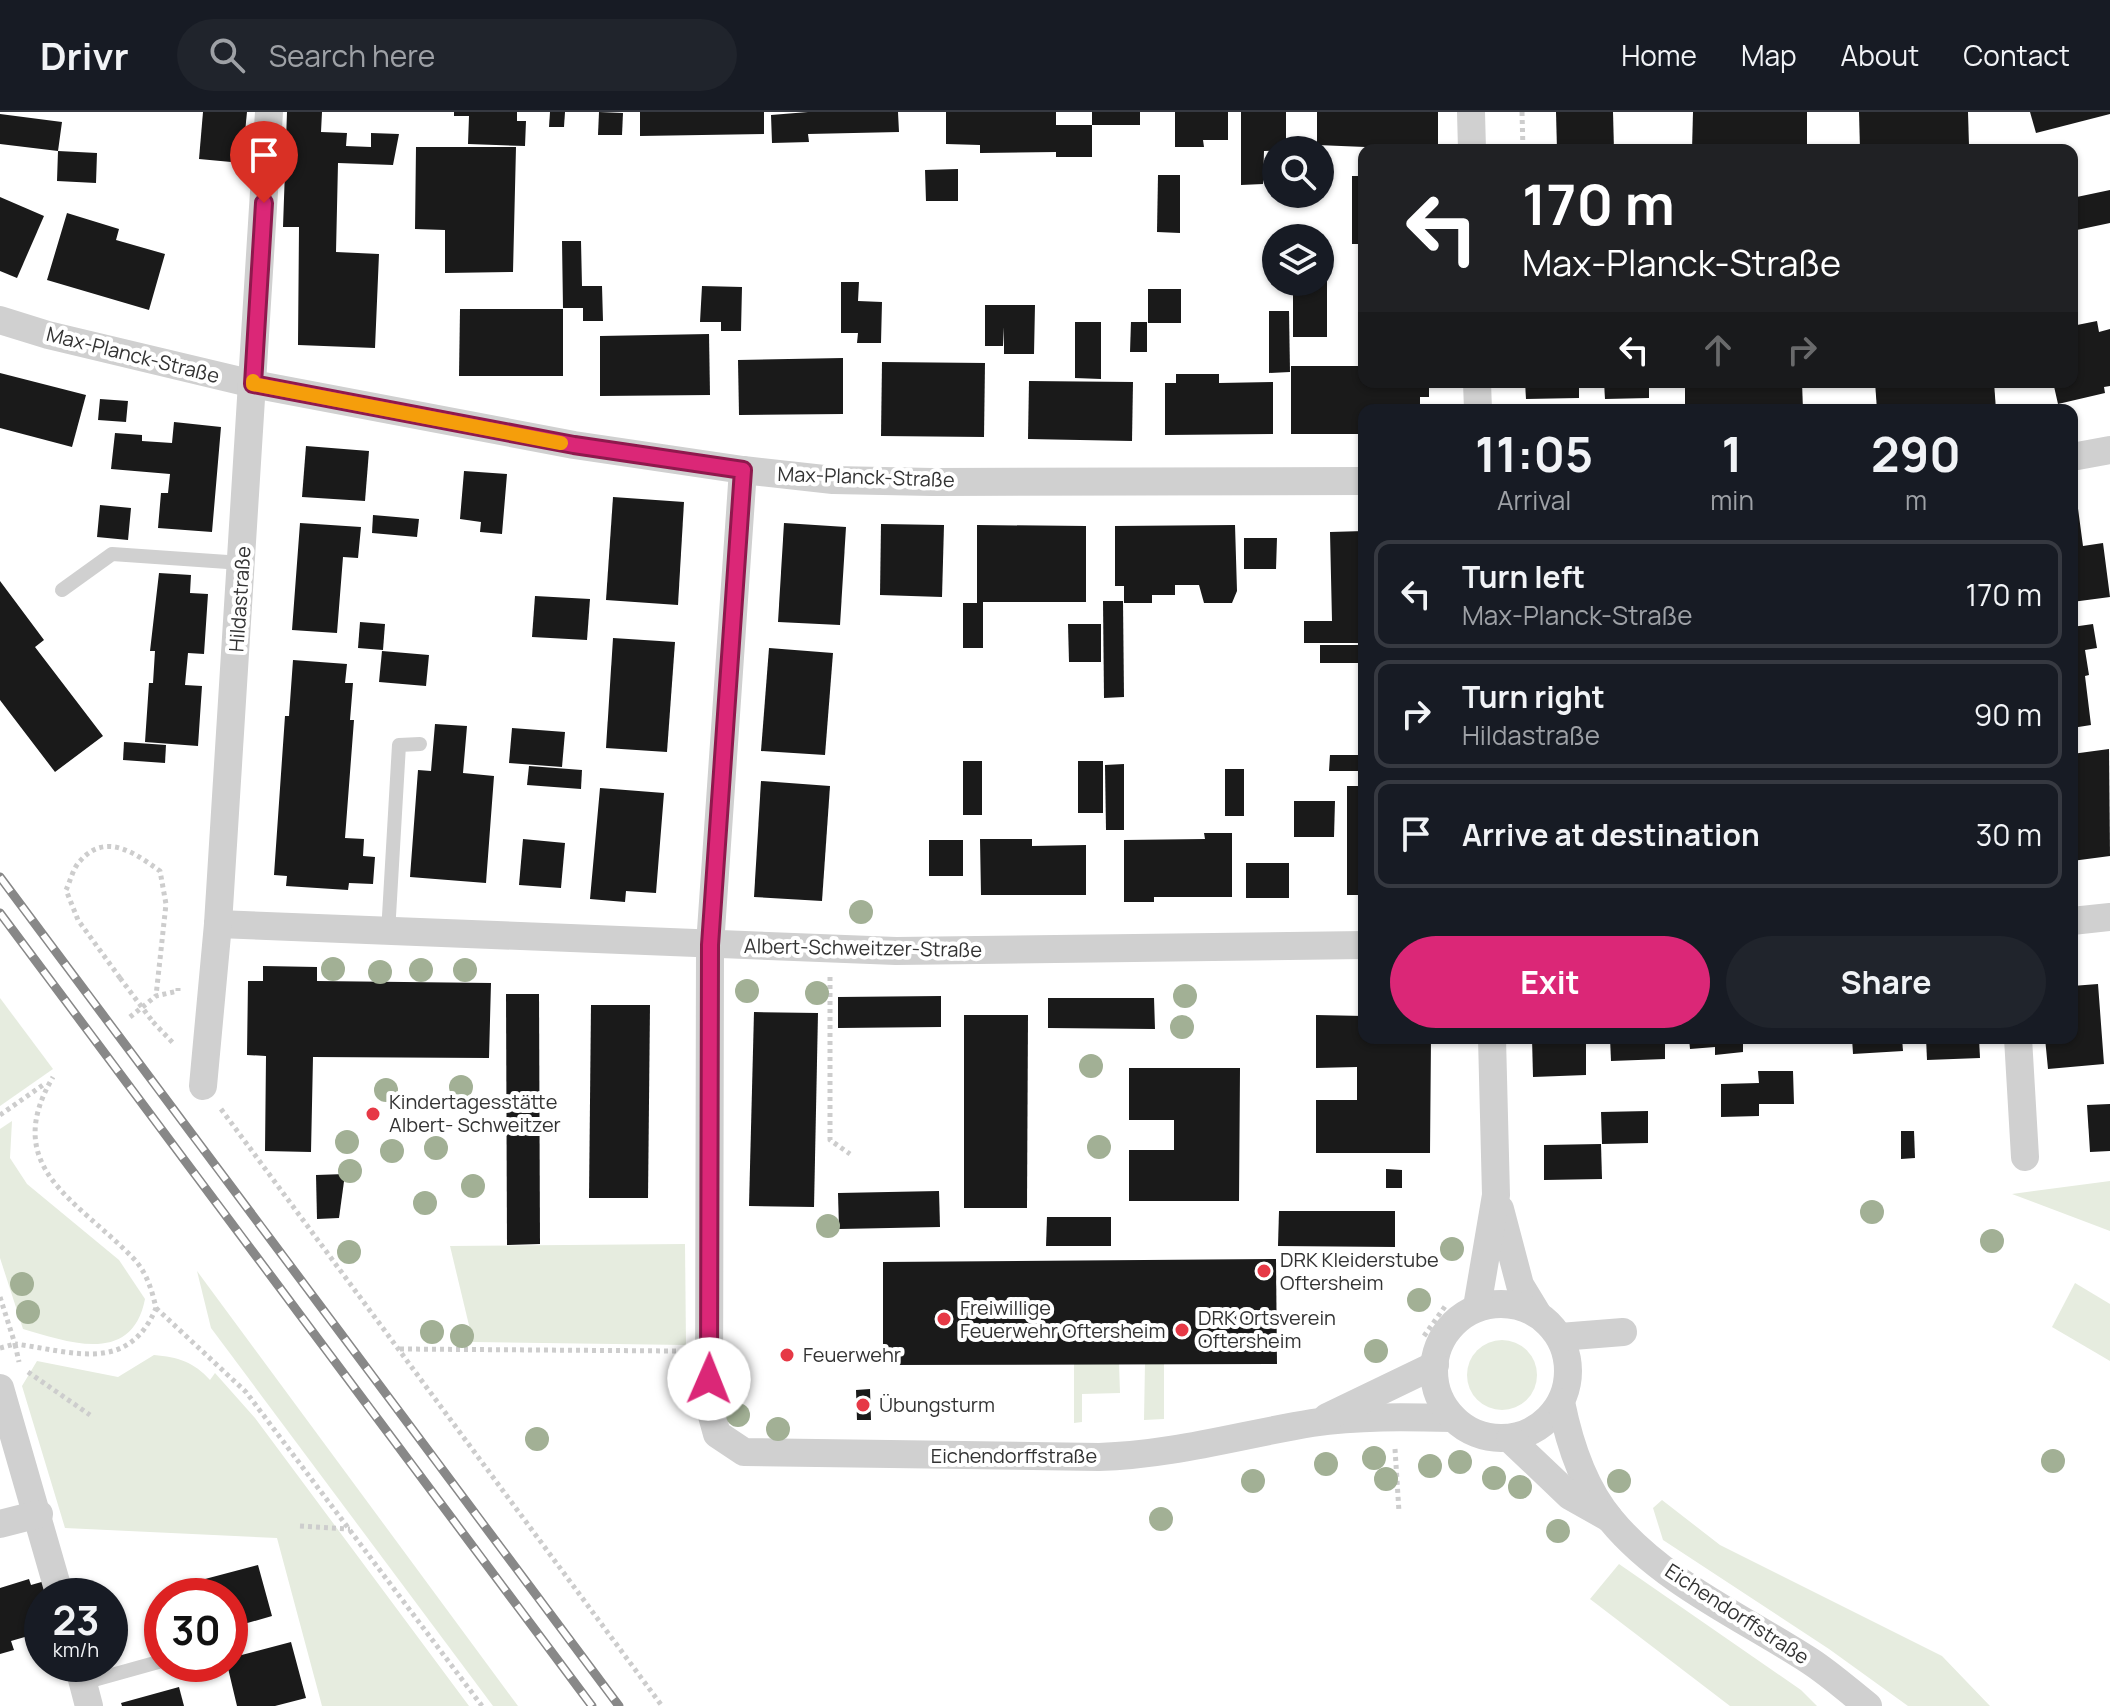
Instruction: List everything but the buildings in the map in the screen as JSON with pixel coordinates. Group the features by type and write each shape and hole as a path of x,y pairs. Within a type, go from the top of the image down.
{"street":[{"name":"Hildastraße","path":"203,1086 218,924 269,112"},
{"path":"1471,112 1472,144"},
{"name":"Max-Planck-Straße","path":"0,320 48,335 253,384 574,445 743,470 833,480 1358,481"},
{"path":"2078,456 2110,450"},
{"path":"710,1352 710,945 743,470"},
{"path":"2078,920 2110,917"},
{"name":"Albert-Schweitzer-Straße","path":"218,924 388,933 924,951 1358,945"},
{"path":"1477,1307 1496,1195 1492,1044"},
{"path":"2018,1044 2025,1157"},
{"path":"1496,1195 1520,1285 1537,1313 1560,1337 1569,1368 1561,1402 1547,1421 1528,1434 1510,1439 1470,1431 1453,1418 1436,1389 1435,1365 1445,1332 1477,1307 1497,1303 1518,1305 1537,1313"},
{"path":"1560,1337 1620,1332 1569,1368"},
{"name":"Eichendorffstraße","path":"710,1352 709,1405 717,1434 744,1452 1146,1456 1314,1423 1393,1417 1453,1418"},
{"name":"Eichendorffstraße","path":"1314,1423 1435,1365"},
{"path":"0,1388 55,1578"},
{"name":"Eichendorffstraße","path":"1561,1402 1569,1440 1609,1518"},
{"name":"Eichendorffstraße","path":"1510,1439 1570,1496 1609,1518 1656,1562 1813,1662 1868,1706"},
{"path":"0,1524 39,1514"}],"lane":[{"path":"62,590 112,554 242,563"},
{"path":"388,933 399,745 420,744"},
{"path":"83,1684 144,1666"}],"path":[{"path":"1522,112 1523,144"},
{"path":"153,1022 78,920 66,890 80,860 105,846 128,849 160,871 166,904 156,996"},
{"path":"829,949 830,1140 850,1154"},
{"path":"130,1017 156,996 178,991"},
{"path":"0,1115 53,1077 31,1103"},
{"path":"203,1086 662,1706"},
{"path":"39,1178 132,1257 148,1281 156,1308 246,1392 482,1706"},
{"path":"0,1297 20,1366 90,1415"},
{"path":"0,1348 15,1344 102,1354 132,1343 143,1333 156,1308"},
{"path":"400,1349 710,1352"},
{"path":"300,1526 350,1529"}],"shaded area":[{"path":"0,998 53,1069 0,1106"},
{"path":"12,1121 10,1158 27,1184 119,1260 145,1299 138,1320 127,1334 113,1341 78,1343 23,1329 0,1258 0,1129"},
{"path":"2110,1181 2110,1231 2012,1194"},
{"path":"685,1244 686,1345 473,1342 450,1246"},
{"path":"197,1271 518,1706 493,1706 211,1328"},
{"path":"2075,1283 2110,1304 2110,1361 2052,1327"},
{"path":"1502,1340 1527,1350 1537,1375 1527,1400 1502,1410 1477,1400 1467,1375 1477,1350"},
{"path":"154,1355 185,1362 210,1380 215,1373 255,1418 469,1706 322,1706 277,1538 65,1528 22,1386 37,1361 118,1377"},
{"path":"1074,1363 1119,1363 1120,1393 1082,1394 1082,1422 1074,1423"},
{"path":"1145,1363 1164,1363 1164,1419 1144,1420"},
{"path":"1662,1500 1720,1545 1942,1656 1990,1706 1908,1706 1829,1649 1663,1540 1653,1508"},
{"path":"1619,1564 1801,1690 1817,1706 1730,1706 1590,1599"}],"railway":[{"path":"0,877 619,1706"},
{"path":"0,913 592,1706"}],"slow traffic":[{"path":"253,381 253,384 561,443"}],"place":[{"name":"Kindertagesstätte Albert- Schweitzer","path":"373,1114"},
{"name":"DRK Kleiderstube Oftersheim","path":"1264,1271"},
{"name":"Freiwillige Feuerwehr Oftersheim","path":"944,1319"},
{"name":"DRK Ortsverein Oftersheim","path":"1182,1330"},
{"name":"Feuerwehr","path":"787,1355"},
{"name":"Übungsturm","path":"863,1405"}],"route":[{"path":"264,203 253,384 574,445 743,470 710,945 709,1379"}]}
